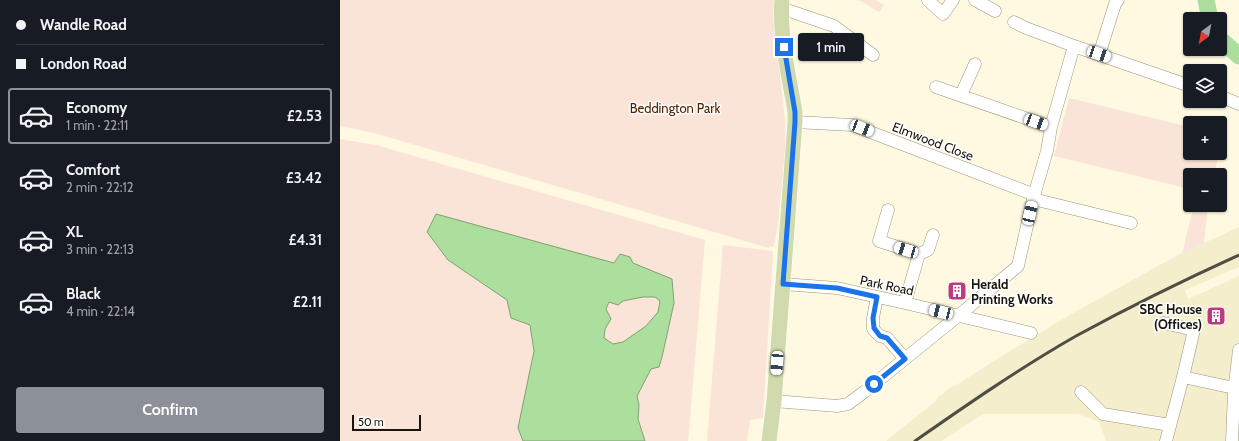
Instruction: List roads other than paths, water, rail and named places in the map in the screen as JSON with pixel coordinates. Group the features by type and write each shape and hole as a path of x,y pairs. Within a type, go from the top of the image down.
{"main road":[{"path":"769,441 774,402 795,122 795,112 783,35 781,4"}],"street":[{"path":"928,0 942,14 953,0"},
{"path":"975,0 994,11"},
{"path":"1099,54 1115,4 1118,0"},
{"path":"781,4 834,26 873,55"},
{"path":"1014,22 1074,46 1183,84"},
{"path":"774,402 837,406 848,404 1018,266 1034,197 1047,151 1051,127 1074,46"},
{"path":"961,95 975,64"},
{"path":"936,87 1051,127"},
{"path":"1227,99 1239,104"},
{"name":"Elmwood Close","path":"795,122 852,125 1034,197 1131,222"},
{"path":"888,210 879,241 919,254 928,250 933,235"},
{"path":"905,303 919,254"},
{"name":"Park Road","path":"783,284 837,288 1031,334"},
{"path":"877,297 873,318 874,328 880,336 887,338 905,359"},
{"path":"1164,323 1194,330 1166,441"},
{"path":"1232,441 1234,388 1239,350"},
{"path":"1183,377 1234,388"},
{"path":"1081,392 1102,414 1170,425"}],"waterway":[{"path":"1206,0 1209,12"},
{"path":"1227,45 1239,56"}],"railway":[{"path":"915,441 974,400 1055,348 1157,294 1239,255"}],"place":[{"name":"Herald Printing Works","path":"957,291"},
{"name":"SBC House (Offices)","path":"1216,316"}],"park label":[{"name":"Beddington Park","path":"675,108"}]}
